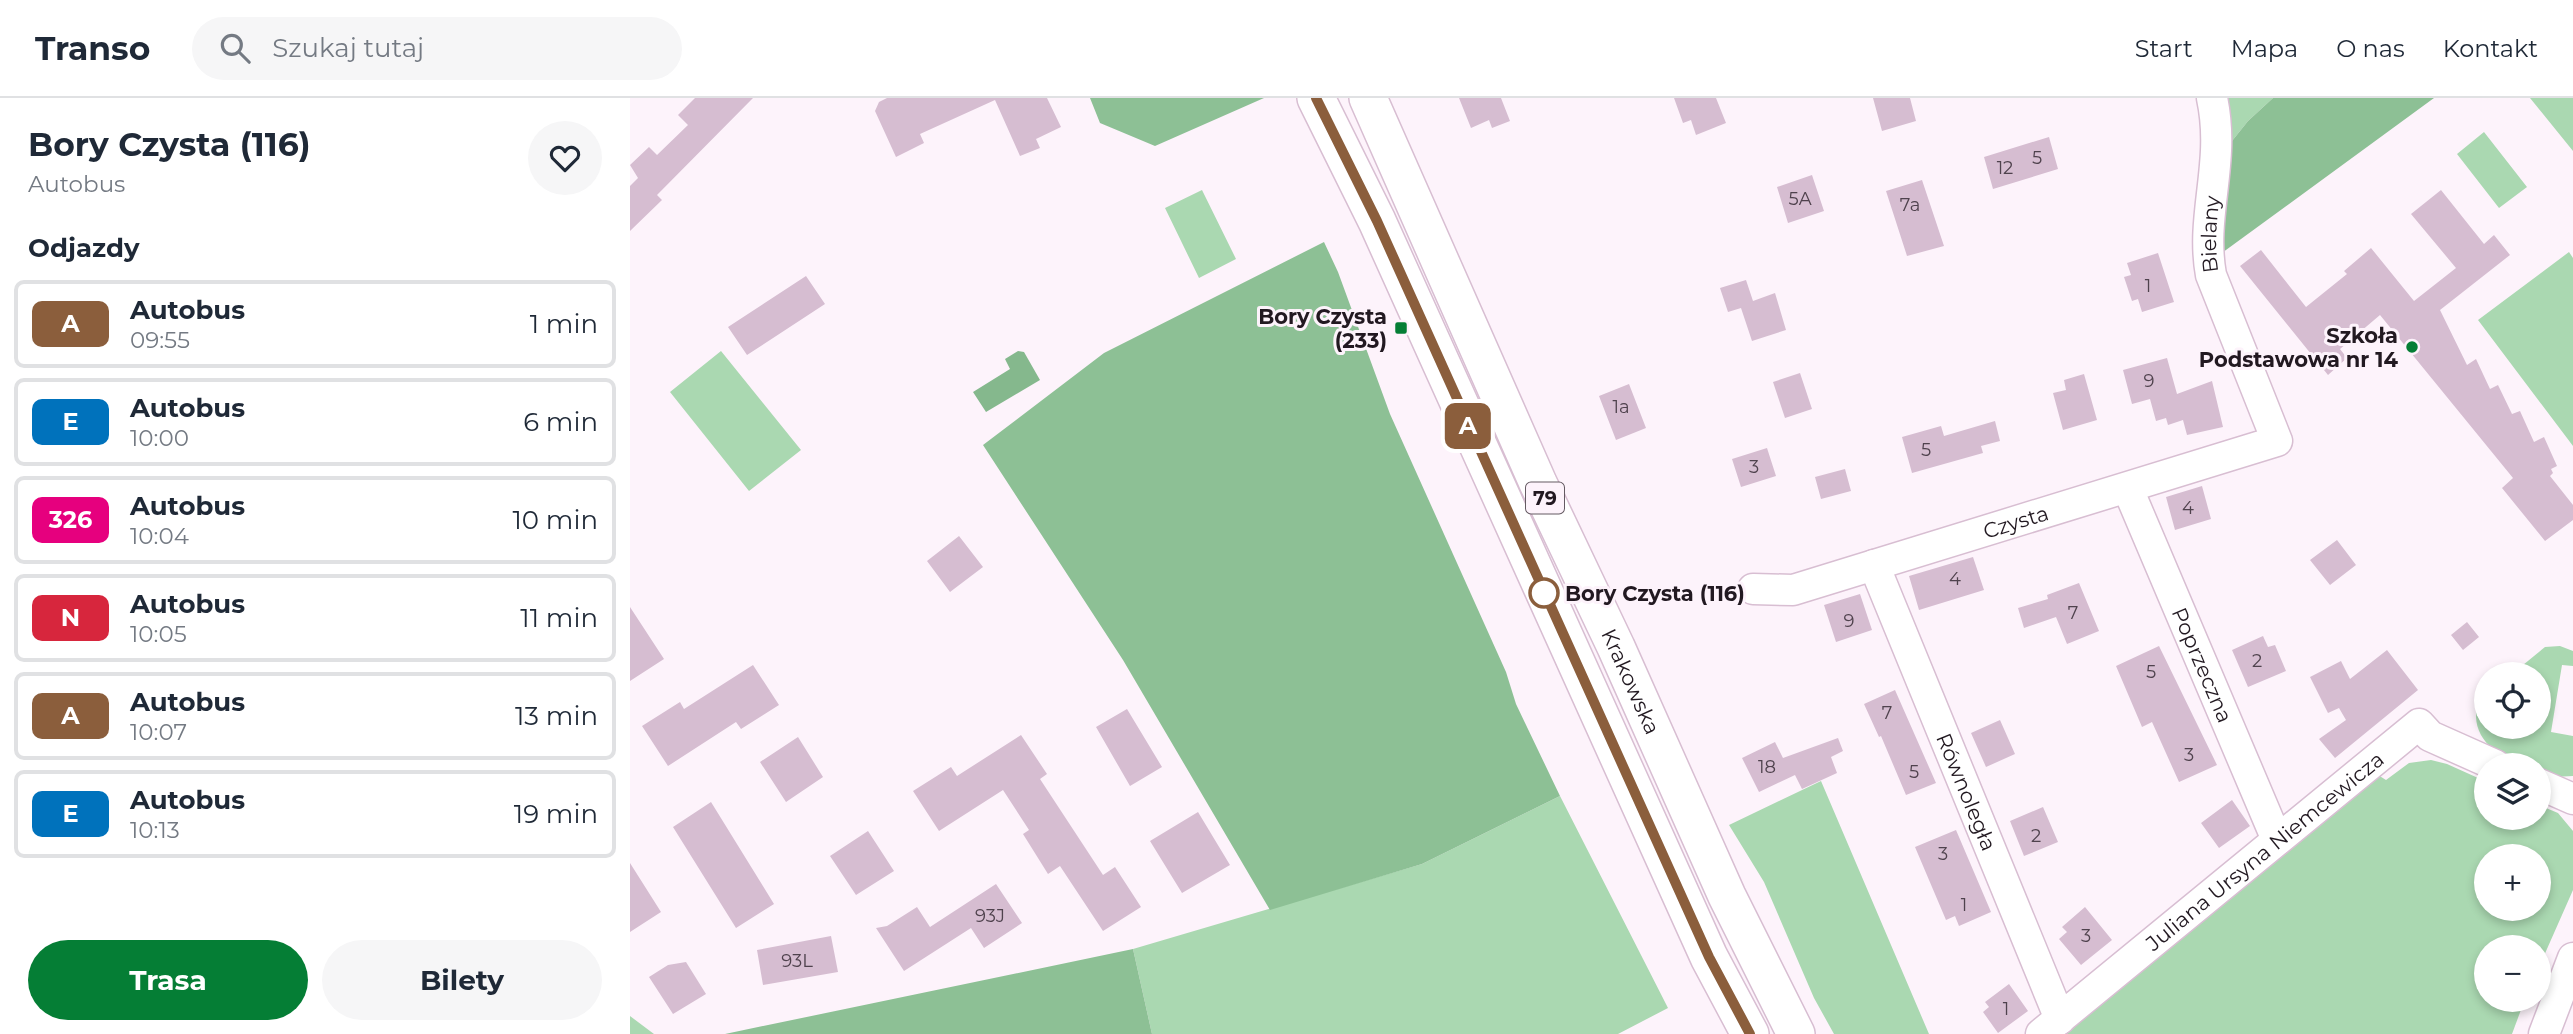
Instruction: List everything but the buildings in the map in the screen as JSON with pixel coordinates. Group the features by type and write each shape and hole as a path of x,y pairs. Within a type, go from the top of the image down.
{"main road":[{"name":"Krakowska","path":"1316,98 1377,221 1709,957 1749,1034"},
{"name":"Krakowska","path":"1368,98 1538,483 1761,969 1796,1034"}],"street":[{"name":"Bielany","path":"2212,98 2218,125 2218,153 2206,248 2211,275 2277,441"},
{"name":"Czysta","path":"1753,589 1793,590 2277,441"},
{"name":"Poprzeczna","path":"2128,489 2277,840"},
{"name":"Równoległa","path":"1874,565 2050,1027"},
{"name":"Juliana Ursyna Niemcewicza","path":"2050,1027 2419,724 2430,736 2474,756"},
{"path":"2551,789 2573,799"},
{"path":"2544,1034 2573,958"}],"shaded area":[{"path":"1090,98 1264,98 1155,146 1100,123"},
{"path":"2221,98 2273,98 2248,121 2228,146"},
{"path":"2273,98 2434,98 2215,258 2228,146 2248,121"},
{"path":"2530,98 2573,98 2573,151"},
{"path":"2484,132 2527,187 2499,208 2457,154"},
{"path":"1202,190 1236,259 1199,278 1165,208"},
{"path":"1324,242 1338,272 1390,414 1506,672 1516,704 1560,796 1422,864 1270,910 1123,660 983,445 1104,353"},
{"path":"2569,252 2573,258 2573,446 2478,320"},
{"path":"721,351 801,450 749,491 670,392"},
{"path":"1018,351 1024,352 1040,380 986,412 973,392 1010,369 1005,359"},
{"path":"2560,646 2573,651 2573,666 2562,665 2551,732 2551,662 2527,662 2545,647"},
{"path":"2551,732 2573,736 2573,776 2551,776 2551,753 2499,753 2484,739 2551,739"},
{"path":"2431,760 2447,764 2474,776 2474,830 2551,830 2551,810 2558,813 2573,831 2573,890 2551,940 2551,935 2474,935 2474,1012 2520,1012 2512,1034 2061,1034 2378,775 2386,780 2409,763"},
{"path":"1821,781 1929,1034 1834,1034 1814,998 1764,882 1729,825"},
{"path":"1560,796 1668,1008 1618,1034 1152,1034 1133,949 1422,864"},
{"path":"1133,949 1152,1034 725,1034"},
{"path":"630,1016 654,1034 630,1034"}],"bus line":[{"name":"A","path":"1316,98 1377,221 1505,510 1569,644 1709,957 1750,1034"}],"place":[{"name":"Bory Czysta (233)","path":"1401,328"},
{"name":"Szkoła Podstawowa nr 14","path":"2412,347"},
{"name":"Bory Czysta (116)","path":"1544,593"}]}
